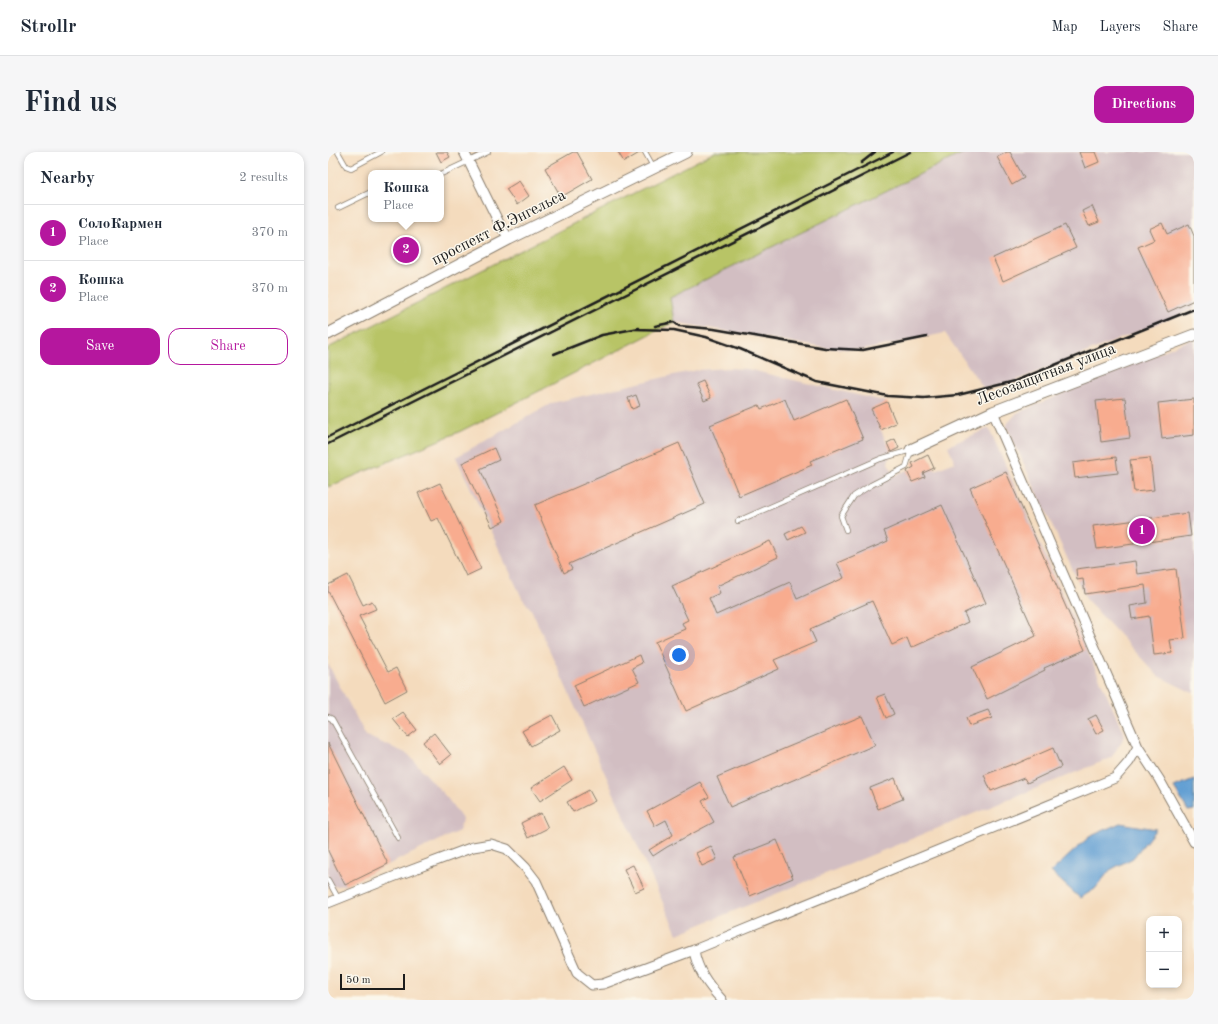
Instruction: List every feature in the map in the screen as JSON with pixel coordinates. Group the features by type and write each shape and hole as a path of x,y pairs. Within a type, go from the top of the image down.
{"street":[{"path":"464,152 501,227 510,239"},
{"name":"проспект Ф.Энгельса","path":"328,334 510,239 686,152"},
{"name":"Лесозащитная улица","path":"911,450 993,412 1194,335"},
{"path":"993,412 1138,746 1159,779 1194,842"},
{"path":"328,903 474,847 491,844 507,849 530,872 536,881 577,973 592,985 604,984 694,950 1115,778 1129,762 1138,746"},
{"path":"694,950 696,963 702,975 722,1000"}],"lane":[{"path":"338,152 346,166 351,168 381,152"},
{"path":"444,173 488,152"},
{"path":"645,152 654,168"},
{"path":"338,208 368,193"},
{"path":"738,521 880,459 911,450"},
{"path":"846,530 841,516 854,496 871,485 906,467 911,450"},
{"path":"328,717 332,718 398,838"},
{"path":"328,880 338,898"}],"shaded area":[{"path":"965,152 1194,152 1194,309 1015,381 984,389 945,333 863,350 825,348 674,322 670,297"},
{"path":"1194,338 1193,693 1158,676 1086,599 1006,425 1017,413"},
{"path":"727,368 747,369 887,402 871,409 891,452 888,463 894,476 914,467 912,463 928,455 935,470 955,462 948,446 989,428 1125,736 1111,758 677,934 531,609 522,598 456,457 552,403 698,370"},
{"path":"328,664 366,736 408,754 448,799 462,819 459,831 345,885 328,887"}],"green space":[{"path":"715,152 965,152 670,297 674,322 461,431 328,487 328,348"}],"water":[{"path":"1194,779 1194,810 1188,811 1174,787"},
{"path":"1120,823 1156,829 1133,858 1110,870 1095,889 1080,898 1051,872 1089,837"}],"building":[{"path":"436,152 447,152 450,157 441,162"},
{"path":"573,152 577,152 592,179 561,197 545,168"},
{"path":"618,152 641,152 624,162"},
{"path":"1010,152 1024,178 1012,185 997,157"},
{"path":"1079,152 1095,152 1099,162 1085,168"},
{"path":"519,181 529,196 517,205 506,189"},
{"path":"1092,206 1099,222 1089,226 1082,211"},
{"path":"1162,223 1167,234 1189,224 1194,236 1194,300 1168,312 1138,247 1154,240 1149,229"},
{"path":"1065,225 1076,248 1003,281 993,258"},
{"path":"703,381 711,398 704,401 696,384"},
{"path":"636,395 640,406 632,409 628,398"},
{"path":"1125,398 1130,438 1101,442 1096,401"},
{"path":"785,399 794,421 846,399 863,439 810,461 812,465 739,496 710,425 759,405 761,409"},
{"path":"1194,399 1194,435 1162,439 1158,403"},
{"path":"887,402 896,423 881,430 871,409"},
{"path":"895,439 899,448 891,452 887,443"},
{"path":"679,443 705,504 569,564 572,569 564,573 535,505"},
{"path":"494,448 499,460 480,469 504,521 492,527 462,463"},
{"path":"928,455 934,468 923,473 925,477 912,482 907,471 914,467 912,463"},
{"path":"1116,457 1118,473 1075,478 1073,463"},
{"path":"1150,458 1154,490 1134,492 1130,460"},
{"path":"1006,472 1085,650 1044,668 1045,670 987,699 972,667 1036,636 970,488"},
{"path":"440,483 481,569 466,576 438,518 431,521 418,493"},
{"path":"942,505 986,603 964,613 968,622 911,648 907,638 892,645 872,601 810,629 816,642 774,660 779,669 686,711 655,642 685,629 682,623 688,620 672,586 770,541 778,557 717,586 720,593 709,598 716,615 790,582 797,599 844,578 837,563 888,541 884,531"},
{"path":"1188,513 1191,536 1097,549 1093,526"},
{"path":"801,526 805,532 788,540 785,534"},
{"path":"1135,561 1137,574 1176,569 1185,638 1170,640 1172,653 1154,655 1149,616 1132,619 1130,606 1147,603 1145,585 1085,594 1083,579 1077,580 1076,569"},
{"path":"348,575 363,605 372,601 376,609 359,616 388,672 396,668 407,690 385,702 328,591 328,585"},
{"path":"639,655 642,663 632,668 639,682 584,707 574,685"},
{"path":"885,694 894,714 886,718 877,697"},
{"path":"988,710 992,718 969,726 966,718"},
{"path":"403,712 417,730 408,737 393,719"},
{"path":"552,715 560,730 531,746 522,731"},
{"path":"1096,715 1104,730 1096,734 1088,719"},
{"path":"862,716 875,745 730,807 717,777"},
{"path":"434,733 451,755 440,764 423,742"},
{"path":"328,743 388,864 345,885 328,851"},
{"path":"1053,748 1061,767 1027,783 1024,778 991,791 984,775 1013,764 1014,765"},
{"path":"564,767 572,780 540,801 531,788"},
{"path":"895,778 903,799 878,809 870,788"},
{"path":"700,782 709,797 702,801 714,822 653,856 649,850 673,835 666,820 655,826 647,811"},
{"path":"589,790 595,801 573,812 567,802"},
{"path":"541,813 548,828 528,838 521,823"},
{"path":"777,840 793,878 750,896 734,857"},
{"path":"711,846 717,859 702,866 696,853"},
{"path":"633,865 644,888 635,892 624,869"}],"railway":[{"path":"861,163 875,152"},
{"path":"328,437 893,152"},
{"path":"328,444 910,152"},
{"path":"634,329 674,330 706,337 740,349 817,382 888,396 924,398 958,395 1015,381 1194,309"},
{"path":"655,326 674,322 679,326 714,329 825,348 863,350 927,337"},
{"path":"554,354 602,335 639,328"}],"place":[{"name":"Кошка","path":"406,250"},
{"name":"СолоКармен","path":"1142,531"}]}
